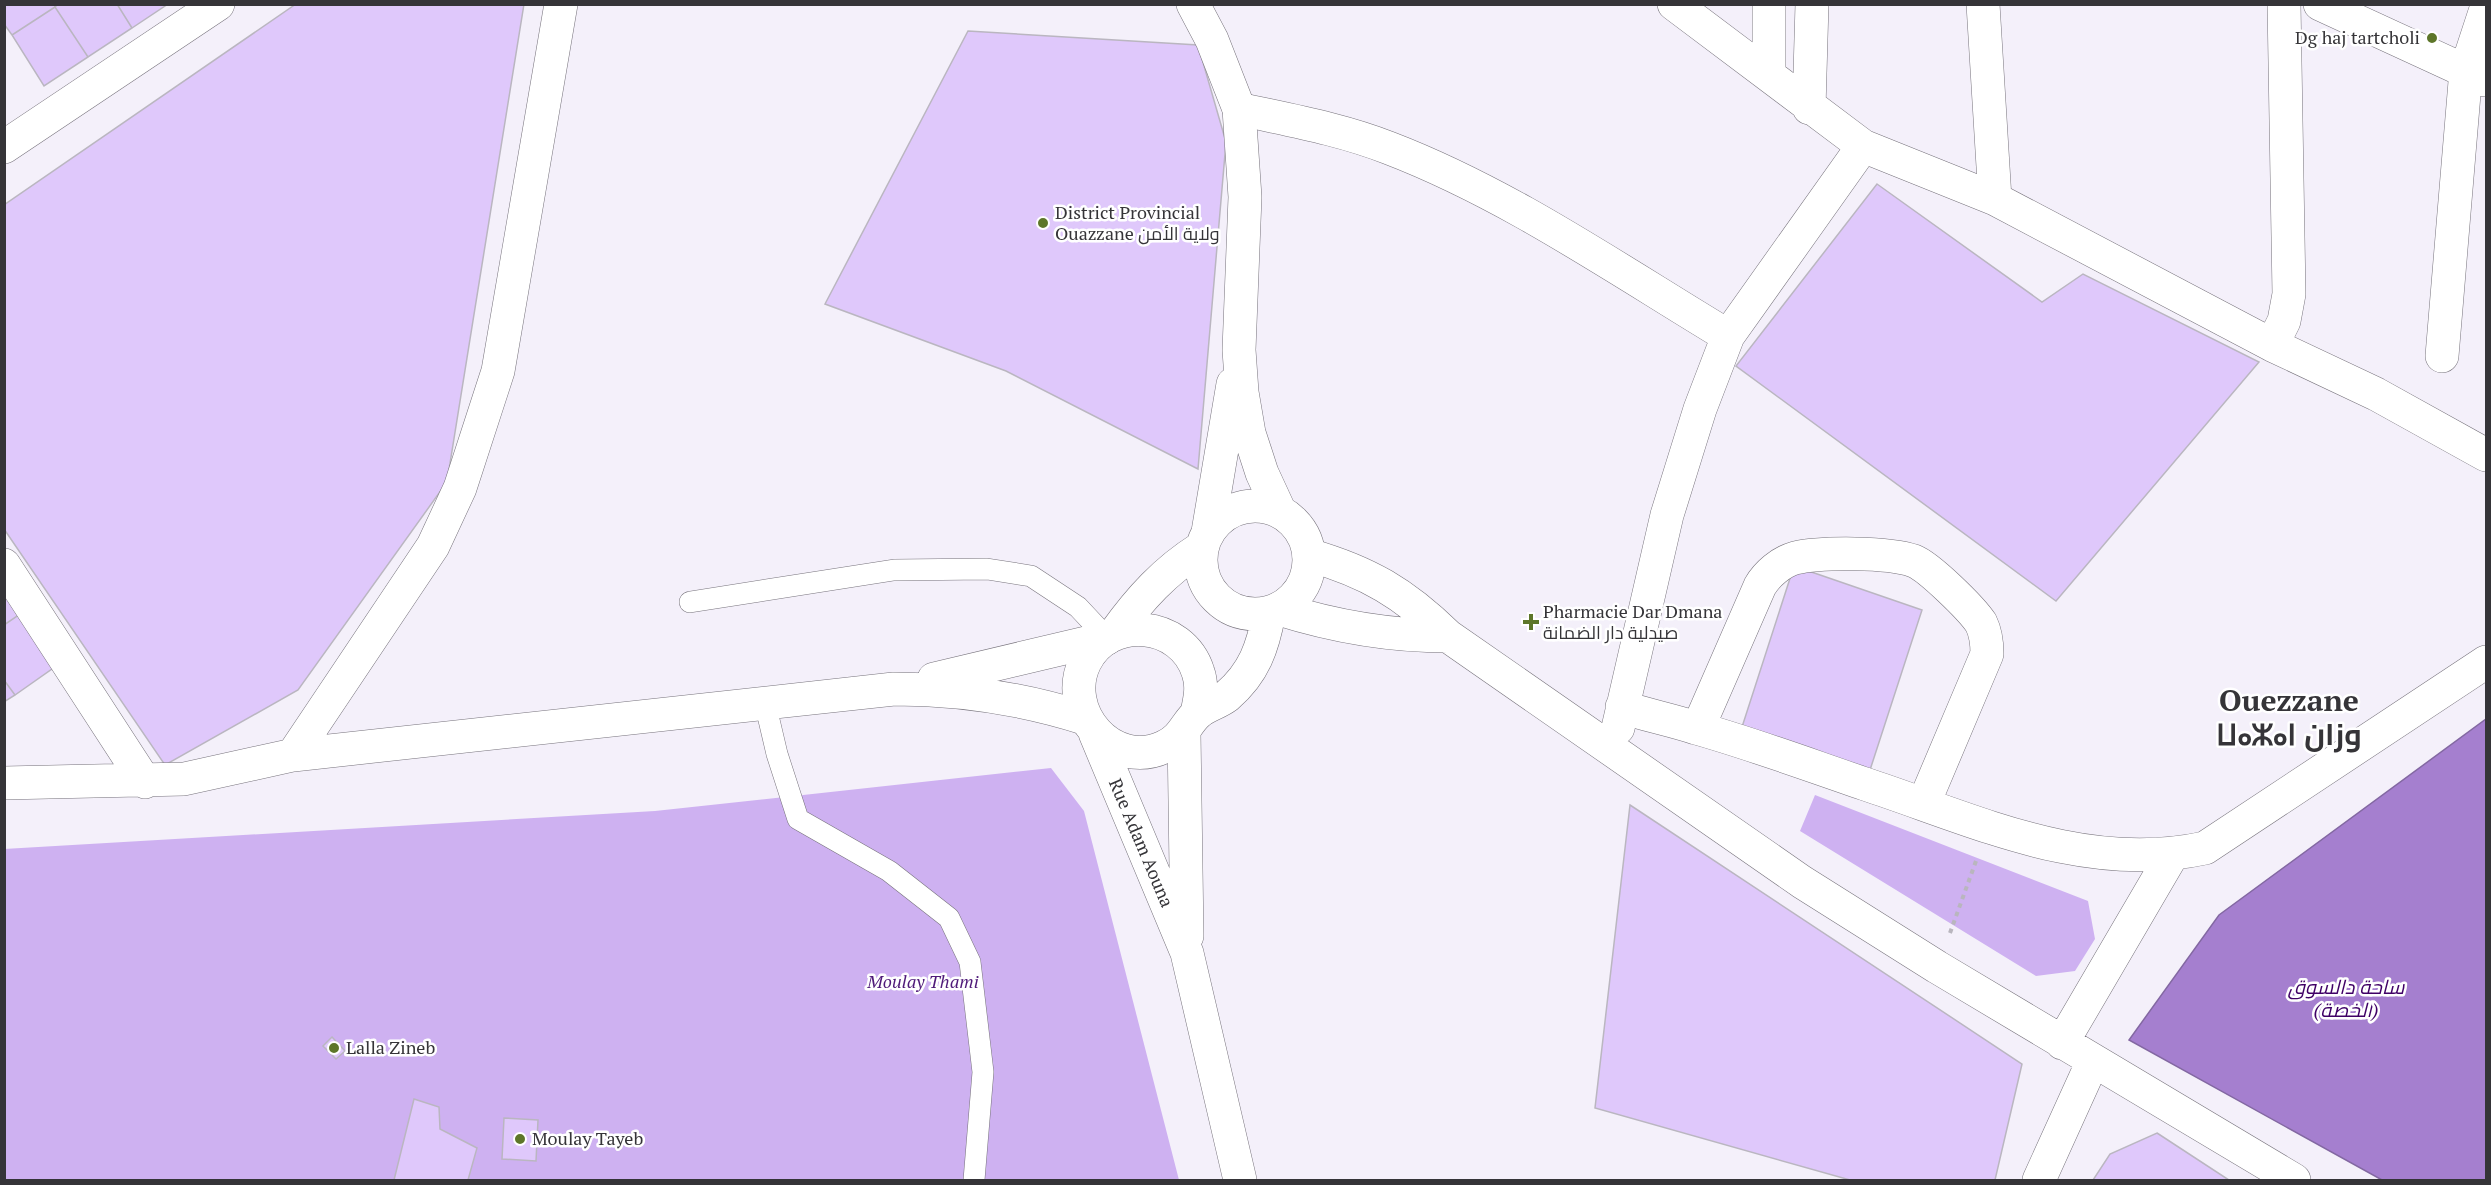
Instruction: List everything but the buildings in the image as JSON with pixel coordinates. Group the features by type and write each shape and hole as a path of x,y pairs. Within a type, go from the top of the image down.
{"street":[{"path":"4,147 218,4"},
{"path":"293,755 433,546 460,488 498,371 561,4"},
{"path":"1192,4 1212,40 1239,109 1245,197 1239,350 1242,392 1250,433 1262,473 1280,512"},
{"path":"1674,4 1769,74 1809,108 1863,146 1995,199 2272,345 2376,394 2487,455"},
{"path":"1769,4 1769,74"},
{"path":"1809,108 1812,4"},
{"path":"1983,4 1995,199"},
{"path":"2272,345 2284,321 2289,294 2284,4"},
{"path":"2334,7 2476,75"},
{"path":"2442,356 2476,75 2487,9"},
{"path":"1239,109 1327,129 1388,147 1476,186 1728,336"},
{"path":"1614,750 1667,515 1700,409 1728,336 1863,146"},
{"path":"1239,350 1204,540 1201,571 1210,591 1226,607 1247,615 1274,611 1362,631 1404,636 1448,636"},
{"path":"4,783 145,782 184,779 293,755 894,689 942,689 990,694 1038,704 1090,726 1116,747 1139,752 1164,747 1190,723 1226,697 1248,674 1264,645 1274,611 1296,596 1307,577 1309,555 1305,538 1295,523 1280,512 1260,506 1240,507 1221,517 1204,540 1152,585 1111,635 1090,653 1080,674 1078,696 1090,726"},
{"path":"1698,728 1760,586 1765,578 1778,567 1795,558 1863,554 1888,555 1914,561 1929,569 1980,622 1987,639 1987,654 1924,803"},
{"path":"1309,555 1348,566 1385,584 1419,607 1448,636 1802,882 1937,968 2294,1180"},
{"path":"4,565 145,782"},
{"path":"894,689 1136,628 1156,630 1175,639 1189,654 1198,672 1201,692 1190,723"},
{"path":"1622,707 1698,728 1924,803 1988,828 2088,853 2172,855 2205,848 2487,662"},
{"name":"Rue Adam Aouna","path":"1187,953 1190,723"},
{"name":"Rue Adam Aouna","path":"1090,726 1187,953 1240,1180"},
{"path":"2062,1043 2172,855"},
{"path":"2039,1180 2093,1061"}],"lane":[{"path":"690,602 894,570 987,569 1031,576 1078,607 1111,635"},
{"path":"765,703 777,754 798,819 889,871 949,918 970,962 983,1072 974,1180"}],"path":[{"path":"1937,968 1988,828"}],"green space":[{"name":"Moulay Thami","path":"1051,768 1084,811 1179,1180 5,1180 4,849 655,811"},
{"path":"1815,795 2088,901 2095,939 2075,971 2036,976 1800,831"}],"water":[{"name":"ساحة دالسوق (الخصة)","path":"2486,719 2486,1180 2382,1180 2129,1040 2219,915"}],"place":[{"name":"Dg haj tartcholi","path":"2432,38"},
{"name":"District Provincial Ouazzane ولاية الأمن","path":"1043,223"},
{"name":"Pharmacie Dar Dmana صيدلية دار الضمانة","path":"1531,622"},
{"name":"Lalla Zineb","path":"334,1048"},
{"name":"Moulay Tayeb","path":"520,1139"}],"district":[{"name":"Ouezzane ⵡⴰⵣⴰⵏ وزان","path":"2289,718"}]}
